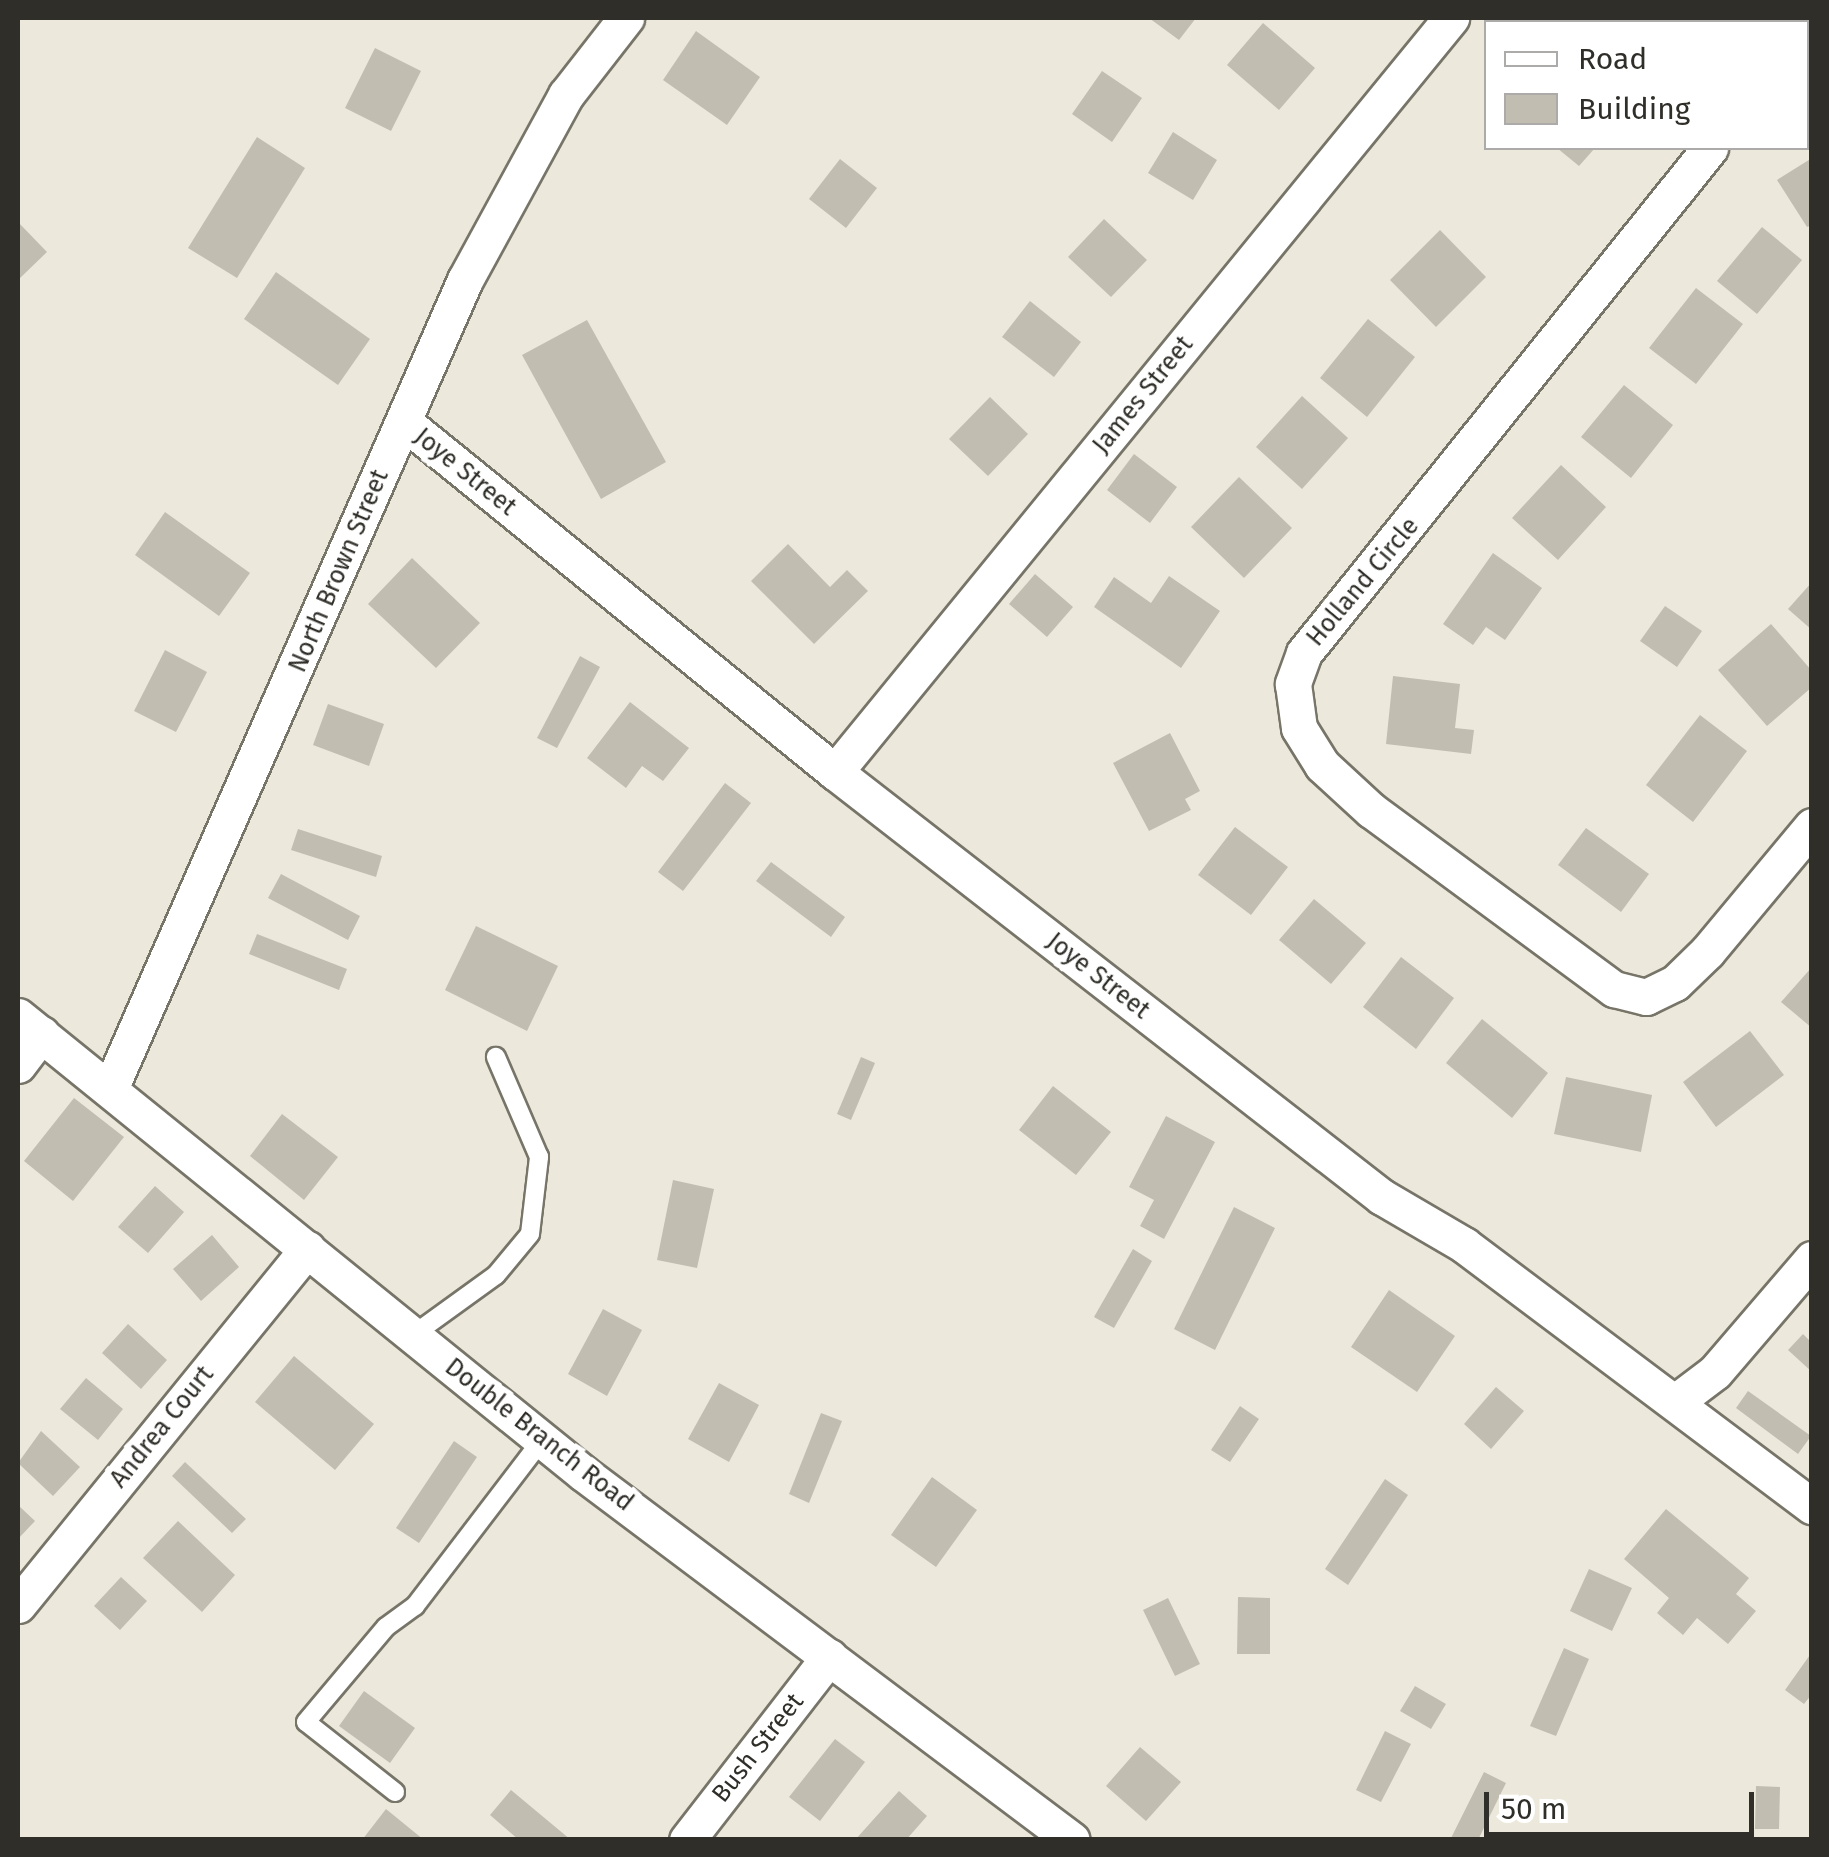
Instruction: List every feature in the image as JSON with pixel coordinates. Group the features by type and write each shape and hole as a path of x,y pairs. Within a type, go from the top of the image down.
{"street":[{"name":"North Brown Street","path":"110,1089 404,422 521,172 566,95 626,18"},
{"name":"James Street","path":"835,772 1451,18"},
{"name":"Holland Circle","path":"1708,150 1304,653 1293,684 1299,728 1322,765 1371,810 1614,989 1646,998 1675,983 1707,952 1812,826"},
{"name":"Joye Street","path":"404,422 835,772 1382,1197 1464,1245 1678,1400 1812,1506"},
{"name":"Double Branch Road","path":"29,1025 542,1440 1072,1840"},
{"path":"18,1065 29,1025"},
{"name":"Andrea Court","path":"18,1605 307,1250"},
{"path":"1678,1400 1728,1358 1812,1259"},
{"name":"Bush Street","path":"687,1840 829,1658"}],"lane":[{"path":"412,1335 496,1275 530,1234 539,1157 496,1057"},
{"path":"395,1792 306,1722 386,1627 415,1606 542,1440"}],"building":[{"path":"1149,18 1196,18 1179,40"},
{"path":"1670,18 1672,20 1594,20"},
{"path":"1263,23 1315,68 1279,110 1227,65"},
{"path":"696,31 760,77 727,125 663,80"},
{"path":"375,48 421,71 391,131 345,108"},
{"path":"1102,71 1142,98 1112,142 1072,114"},
{"path":"1173,132 1217,160 1193,200 1148,173"},
{"path":"257,137 305,168 237,278 188,248"},
{"path":"1559,150 1593,150 1579,166"},
{"path":"1812,158 1812,225 1807,227 1777,180"},
{"path":"840,159 877,188 846,228 809,199"},
{"path":"1104,219 1147,260 1111,297 1068,257"},
{"path":"18,222 47,252 18,280"},
{"path":"1762,227 1802,260 1757,314 1717,281"},
{"path":"1440,230 1486,277 1436,327 1390,280"},
{"path":"276,272 370,339 338,385 244,319"},
{"path":"1696,288 1743,324 1696,384 1649,348"},
{"path":"1030,301 1081,342 1054,377 1002,337"},
{"path":"1368,319 1415,357 1367,417 1320,378"},
{"path":"587,320 666,462 601,499 522,355"},
{"path":"1624,385 1673,425 1631,478 1581,437"},
{"path":"1302,396 1348,438 1302,489 1256,447"},
{"path":"990,397 1028,434 988,476 949,439"},
{"path":"1134,454 1177,487 1150,523 1107,490"},
{"path":"1561,465 1606,507 1558,560 1512,518"},
{"path":"1239,477 1292,528 1244,578 1191,527"},
{"path":"165,512 250,573 219,616 135,555"},
{"path":"788,544 830,587 847,570 868,591 814,644 751,581"},
{"path":"1493,553 1542,588 1505,640 1486,627 1473,645 1443,624"},
{"path":"412,558 480,623 436,668 368,604"},
{"path":"1035,574 1073,607 1047,637 1009,604"},
{"path":"1169,576 1220,611 1181,668 1094,607 1114,577 1151,603"},
{"path":"1812,582 1812,630 1788,609"},
{"path":"1665,606 1702,631 1677,667 1640,641"},
{"path":"1771,624 1812,671 1812,687 1767,726 1718,670"},
{"path":"165,650 207,672 176,732 134,711"},
{"path":"580,656 600,667 557,748 537,738"},
{"path":"1393,676 1460,684 1455,728 1474,730 1471,754 1386,744"},
{"path":"630,702 689,748 663,781 642,766 626,788 587,758"},
{"path":"328,704 384,724 369,766 313,745"},
{"path":"1700,715 1747,751 1693,822 1646,785"},
{"path":"1170,733 1200,791 1185,799 1191,810 1149,831 1113,763"},
{"path":"725,783 751,803 683,891 658,872"},
{"path":"1235,827 1288,867 1251,915 1198,875"},
{"path":"1586,828 1649,874 1621,912 1558,865"},
{"path":"298,829 382,856 376,877 291,850"},
{"path":"771,862 845,917 831,937 756,881"},
{"path":"281,874 360,916 348,940 268,898"},
{"path":"1314,899 1366,943 1331,984 1279,940"},
{"path":"476,926 558,966 527,1031 445,990"},
{"path":"257,934 347,969 339,990 249,954"},
{"path":"1401,957 1454,998 1416,1049 1363,1007"},
{"path":"1812,967 1812,1028 1781,1002"},
{"path":"1482,1019 1548,1073 1512,1118 1446,1063"},
{"path":"1750,1031 1784,1075 1716,1127 1683,1082"},
{"path":"861,1057 875,1063 851,1120 837,1114"},
{"path":"1566,1077 1652,1095 1641,1152 1554,1134"},
{"path":"1053,1086 1111,1132 1076,1175 1019,1130"},
{"path":"74,1098 124,1137 73,1201 24,1161"},
{"path":"282,1114 338,1157 304,1200 250,1156"},
{"path":"1166,1116 1215,1142 1164,1239 1140,1226 1154,1200 1129,1187"},
{"path":"673,1180 714,1189 697,1268 657,1260"},
{"path":"155,1186 184,1212 148,1253 118,1227"},
{"path":"1234,1207 1275,1228 1215,1350 1174,1329"},
{"path":"212,1235 239,1267 201,1301 173,1269"},
{"path":"1133,1249 1152,1261 1114,1328 1094,1317"},
{"path":"1389,1290 1455,1336 1417,1392 1351,1347"},
{"path":"603,1309 642,1330 607,1396 568,1374"},
{"path":"128,1324 167,1360 141,1389 102,1353"},
{"path":"1803,1334 1812,1343 1812,1372 1788,1350"},
{"path":"294,1356 374,1424 335,1470 255,1402"},
{"path":"86,1378 123,1409 98,1440 60,1409"},
{"path":"719,1383 759,1405 729,1462 688,1439"},
{"path":"1496,1387 1524,1411 1491,1449 1464,1424"},
{"path":"1748,1391 1811,1436 1798,1454 1736,1408"},
{"path":"1240,1406 1259,1419 1230,1462 1211,1450"},
{"path":"821,1413 842,1421 809,1503 789,1494"},
{"path":"41,1431 80,1467 53,1496 18,1463"},
{"path":"454,1441 477,1457 419,1543 396,1528"},
{"path":"185,1462 246,1519 232,1533 172,1476"},
{"path":"932,1477 977,1510 936,1567 891,1535"},
{"path":"1385,1479 1408,1495 1348,1585 1325,1569"},
{"path":"18,1505 35,1521 18,1539"},
{"path":"1666,1509 1749,1578 1736,1594 1756,1611 1728,1644 1697,1618 1683,1635 1657,1613 1669,1598 1624,1559"},
{"path":"178,1521 235,1575 202,1612 143,1558"},
{"path":"1589,1569 1632,1588 1612,1631 1570,1611"},
{"path":"121,1577 147,1601 120,1630 94,1606"},
{"path":"1238,1597 1270,1598 1270,1654 1237,1654"},
{"path":"1168,1598 1200,1664 1175,1676 1143,1610"},
{"path":"1564,1648 1589,1659 1556,1736 1530,1726"},
{"path":"1812,1652 1812,1694 1804,1704 1785,1690"},
{"path":"1415,1686 1446,1704 1431,1729 1400,1711"},
{"path":"364,1691 415,1728 390,1763 339,1726"},
{"path":"1385,1731 1411,1744 1381,1802 1356,1790"},
{"path":"835,1739 865,1762 820,1821 789,1797"},
{"path":"1140,1747 1181,1782 1146,1821 1106,1786"},
{"path":"1484,1772 1506,1783 1478,1840 1450,1840"},
{"path":"1756,1786 1780,1787 1779,1829 1755,1829"},
{"path":"511,1790 571,1840 519,1840 490,1815"},
{"path":"899,1791 927,1816 906,1840 855,1840"},
{"path":"386,1809 424,1840 362,1840"}]}
